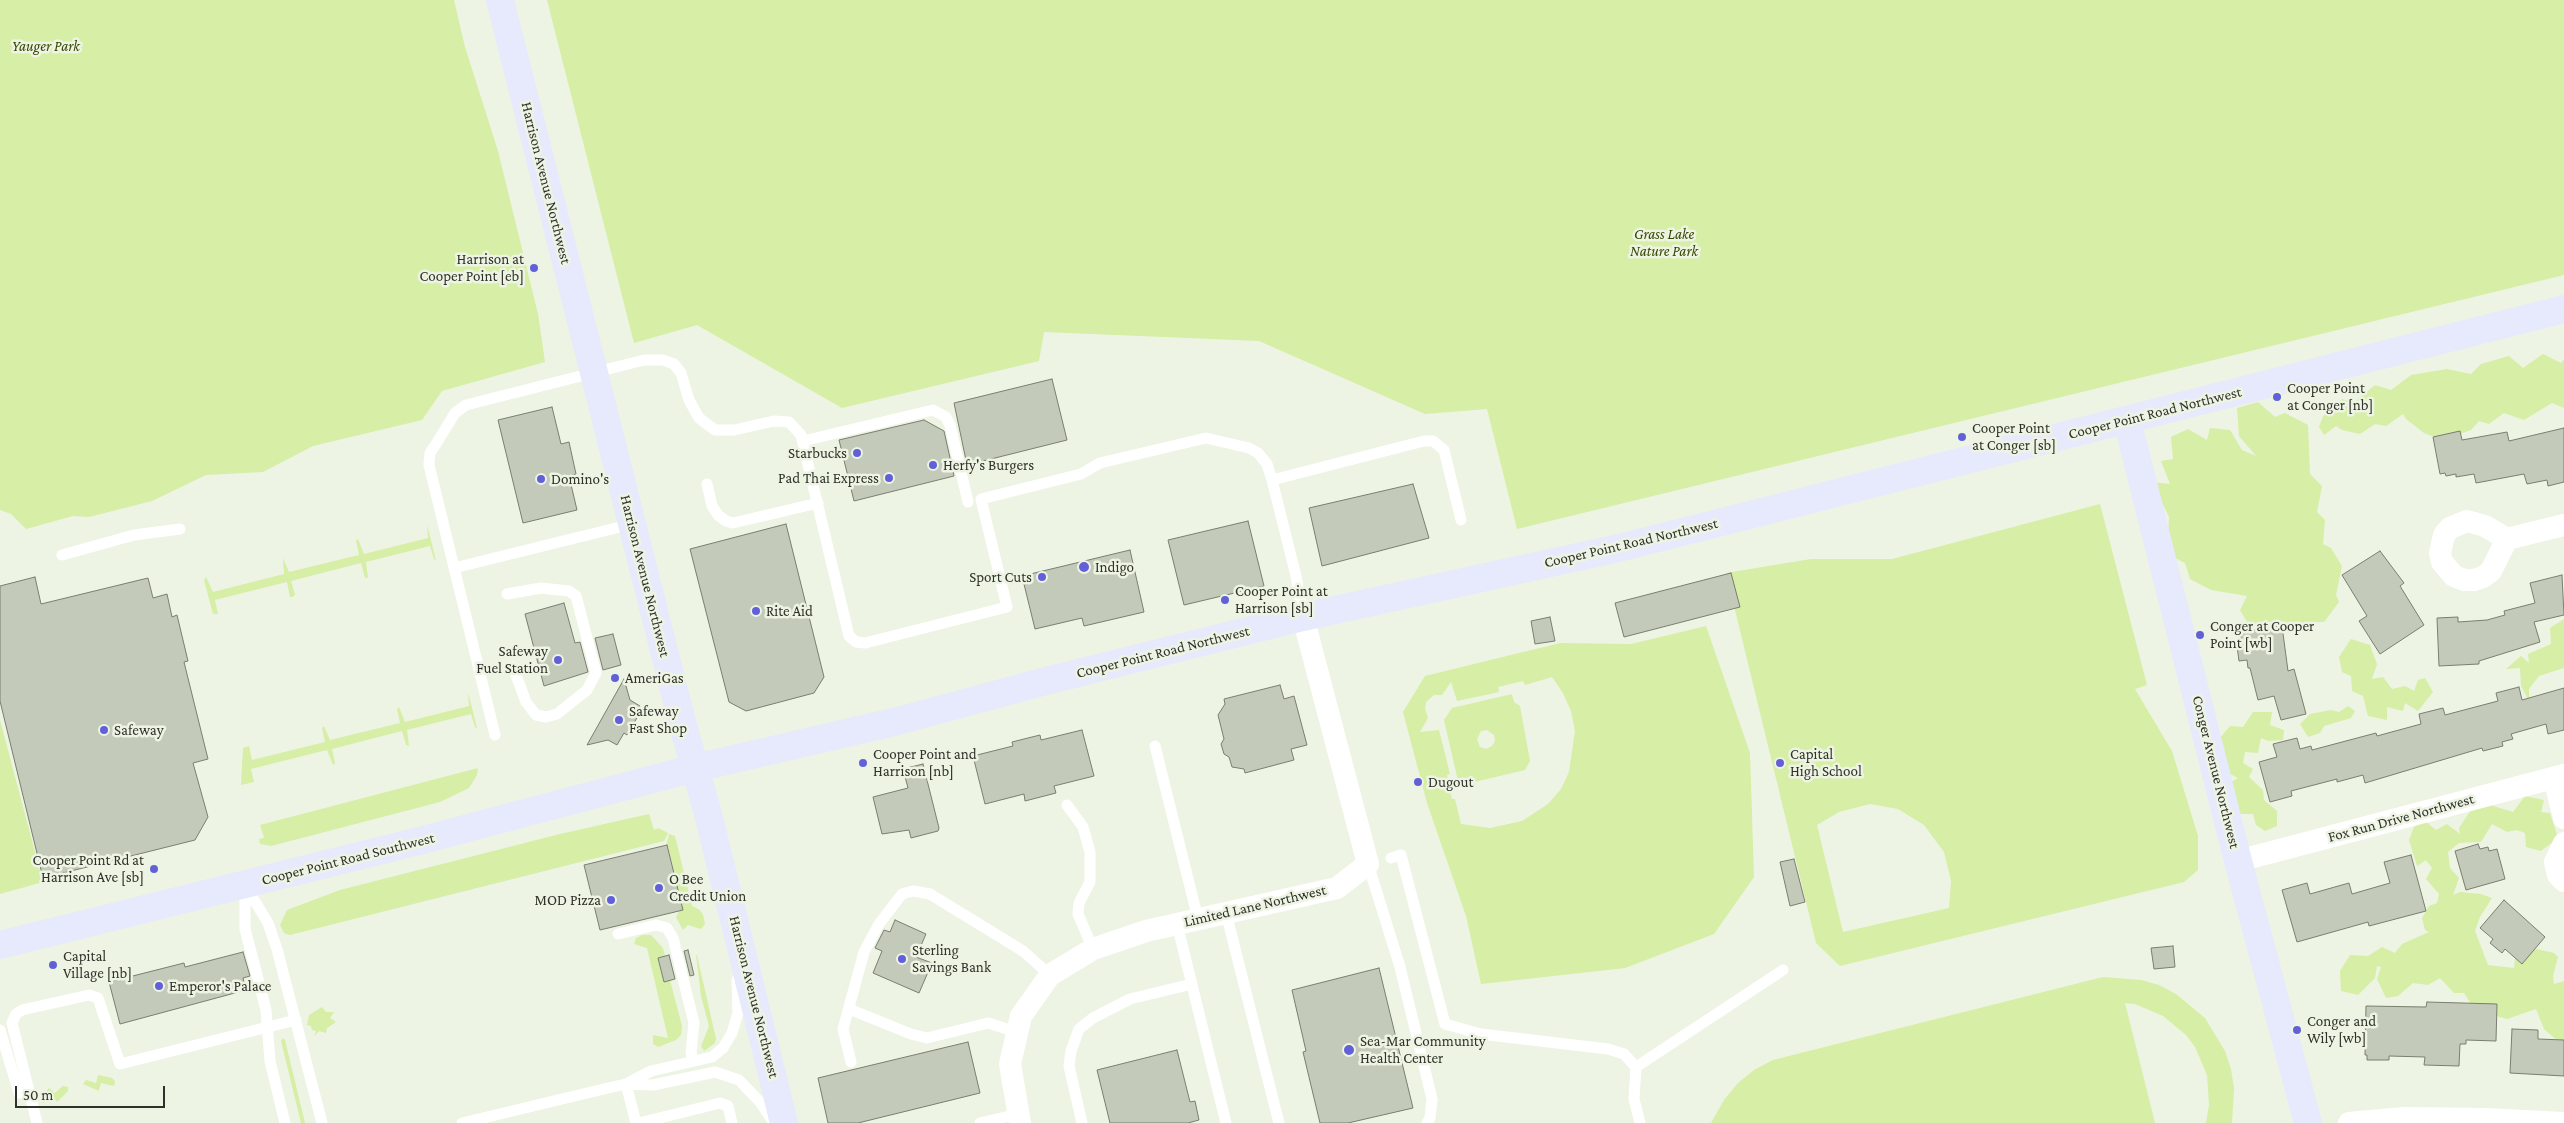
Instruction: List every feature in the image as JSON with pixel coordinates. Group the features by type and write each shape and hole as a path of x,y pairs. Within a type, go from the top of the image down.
{"main road":[{"name":"Harrison Avenue Northwest","path":"500,0 632,524 736,923 784,1123"},
{"name":"Cooper Point Road Northwest","path":"695,768 894,722 1046,681 1303,617 1619,548 2564,309"},
{"name":"Conger Avenue Northwest","path":"2127,420 2238,861 2308,1123"},
{"name":"Cooper Point Road Southwest","path":"0,945 245,885 695,768"}],"street":[{"path":"2507,539 2564,525"},
{"path":"1303,617 1368,864"},
{"path":"2559,777 2564,818"},
{"name":"Fox Run Drive Northwest","path":"2238,861 2559,777"},
{"path":"2564,844 2555,862 2558,875 2564,881"},
{"name":"Limited Lane Northwest","path":"1019,1118 1010,1064 1021,1016 1050,976 1093,949 1146,931 1337,888 1368,864"},
{"path":"2349,1123 2404,1118 2563,1123"}],"lane":[{"path":"495,735 429,465 430,453 455,413 466,404 644,360 663,360 674,364 681,374 689,400 699,418 715,430 734,430 774,421 789,422 801,435 849,636 856,642 865,643 1007,607 981,499 1081,474 1100,463 1206,438 1249,448 1258,453 1267,464 1296,576 1303,617"},
{"path":"803,441 933,410 946,417 950,425 968,502"},
{"path":"1272,480 1424,441 1433,441 1444,450 1461,520"},
{"path":"707,484 712,506 726,522 734,523 818,503"},
{"path":"454,568 632,524"},
{"path":"62,555 134,535 180,530"},
{"path":"507,594 541,588 569,590 576,596 596,674 586,690 556,714 546,717 536,715 526,702 512,667"},
{"path":"1155,746 1187,922 1192,984 1226,1123"},
{"path":"1067,805 1083,827 1090,852 1090,882 1079,903 1078,914 1093,949"},
{"path":"1391,858 1401,855 1445,1024 1481,1034 1608,1049 1624,1054 1636,1067"},
{"path":"1368,864 1400,967 1432,1099 1430,1118 1427,1123"},
{"path":"245,885 268,923 277,949 322,1123"},
{"path":"245,885 245,929 266,1010 270,1061 285,1123"},
{"path":"851,1062 843,1029 864,952 894,901 902,894 913,891 930,894 1023,951 1050,976"},
{"path":"1226,913 1279,1123"},
{"path":"462,1123 626,1084 651,1071 712,1056 723,1048 732,1033 738,1014 734,949 736,923"},
{"path":"618,934 656,925 667,928 673,938 694,1023 691,1052 693,1061"},
{"path":"1640,1123 1634,1099 1636,1067 1783,970"},
{"path":"1082,1123 1069,1066 1071,1051 1079,1029 1093,1018 1130,999 1192,984"},
{"path":"37,1123 12,1022 16,1014 22,1010 88,995 98,998 120,1064 296,1020"},
{"path":"849,1009 910,1034 927,1038 946,1035 983,1024 1017,1032"},
{"path":"0,1030 20,1093"},
{"path":"626,1084 653,1085 715,1072 728,1074 752,1092 774,1123"},
{"path":"626,1084 637,1123 720,1103 728,1106 732,1123"},
{"path":"980,1123 1019,1118"}],"green space":[{"name":"Yauger Park","path":"0,0 454,0 465,47 498,151 538,314 545,362 442,391 422,420 313,446 263,472 206,475 152,501 89,517 73,516 26,529 11,514 0,510"},
{"name":"Grass Lake Nature Park","path":"547,0 2564,0 2564,275 1517,529 1487,409 1425,414 1259,341 1044,332 1039,361 842,408 697,325 634,343"},
{"path":"2543,354 2561,363 2564,359 2564,408 2552,403 2524,420 2504,413 2489,424 2479,421 2471,430 2443,440 2424,433 2406,419 2403,414 2386,426 2375,424 2360,434 2342,430 2336,426 2324,435 2319,427 2323,416 2342,399 2353,403 2375,385 2391,390 2411,375 2447,369 2471,374 2481,364 2509,356 2523,368"},
{"path":"2258,402 2275,417 2285,413 2308,425 2310,474 2322,486 2317,512 2325,520 2323,544 2331,548 2342,566 2336,595 2339,602 2324,622 2310,622 2311,629 2290,633 2273,622 2250,627 2240,610 2247,596 2211,590 2190,579 2185,563 2167,554 2169,517 2152,482 2170,484 2161,461 2173,459 2171,437 2188,429 2207,440 2210,428 2230,430 2242,450 2256,456 2239,436 2237,408"},
{"path":"2100,504 2147,685 2135,689 2172,751 2198,836 2198,870 2184,882 1840,966 1816,943 1726,573 1811,559 1892,559","holes":["1870,804 1898,809 1924,825 1944,852 1951,881 1949,908 1843,932 1817,825 1839,812"]},
{"path":"427,524 436,561 430,546 366,562 368,578 365,578 361,563 291,581 295,595 292,597 290,597 287,582 215,600 218,614 213,614 204,580 206,577 213,592 284,574 283,558 289,572 359,555 356,541 358,539 364,554 428,538"},
{"path":"2564,619 2564,668 2539,676 2529,689 2529,701 2521,686 2520,668 2506,669 2521,656 2529,663 2528,654 2551,644 2550,628"},
{"path":"1706,626 1750,753 1754,877 1714,934 1625,968 1481,984 1466,916 1427,803 1403,712 1425,676 1560,643 1631,644","holes":["1552,677 1563,693 1571,711 1575,731 1569,772 1561,789 1548,804 1522,821 1490,828 1461,824 1455,799 1452,799 1447,775 1450,774 1439,730 1420,732 1428,718 1425,709 1426,702 1434,695 1442,695 1451,682 1457,701 1499,692 1498,687 1523,681 1525,685"]},
{"path":"2351,639 2370,645 2377,664 2372,679 2383,677 2392,689 2405,686 2414,691 2418,680 2425,678 2433,692 2418,711 2405,703 2403,711 2387,707 2387,720 2368,716 2363,696 2352,691 2351,676 2342,672 2339,657"},
{"path":"468,692 477,728 471,714 407,730 409,746 406,745 402,731 332,749 335,763 333,765 327,750 251,769 254,782 241,785 243,748 249,746 252,760 325,742 322,728 324,726 330,740 400,723 397,709 399,707 405,722 469,706"},
{"path":"1512,694 1514,702 1520,706 1530,761 1525,770 1470,783 1466,779 1458,781 1444,720 1452,708","holes":["1487,730 1494,735 1495,741 1492,746 1486,749 1480,747 1477,739 1481,731"]},
{"path":"2348,706 2355,711 2351,718 2324,726 2320,733 2308,737 2300,724 2310,714 2331,710 2339,712"},
{"path":"2253,712 2272,712 2270,725 2284,730 2283,740 2268,741 2261,738 2258,753 2245,752 2243,763 2253,769 2249,777 2263,790 2264,800 2277,811 2277,826 2265,831 2256,825 2253,814 2238,814 2229,783 2238,778 2224,771 2220,757 2225,749 2219,748 2218,740 2230,726 2243,727"},
{"path":"0,720 43,882 0,894"},
{"path":"478,768 477,775 469,788 440,802 271,846 260,844 259,839 264,838 260,825"},
{"path":"2525,796 2544,800 2541,812 2550,813 2558,838 2541,851 2526,847 2525,833 2517,830 2507,832 2492,824 2481,842 2459,843 2448,852 2450,868 2459,878 2453,895 2460,892 2481,894 2492,898 2480,917 2475,931 2488,965 2514,968 2515,959 2528,947 2554,953 2558,957 2553,976 2554,984 2564,981 2564,1043 2560,1043 2544,1029 2536,1009 2507,1019 2474,1009 2464,993 2454,993 2440,978 2428,985 2413,983 2398,996 2386,998 2377,979 2381,967 2377,966 2375,978 2358,995 2341,991 2340,971 2350,955 2368,956 2382,947 2395,953 2402,944 2429,932 2425,930 2422,918 2429,906 2437,903 2439,894 2426,879 2432,868 2426,860 2417,866 2409,840 2414,827 2425,821 2436,830 2447,824 2460,834 2459,828 2471,810 2490,805 2513,812"},
{"path":"649,814 654,830 658,828 668,833 664,841 290,935 284,933 280,925 287,910 340,890 560,834"},
{"path":"669,834 675,836 692,906 700,910 703,915 705,924 701,929 688,925 683,930 676,917 682,906 667,843"},
{"path":"642,935 651,935 663,948 665,956 658,958 664,982 670,980 682,1026 681,1035 676,1040 658,1047 653,1044 653,1035 668,1038 647,948 634,944 636,938"},
{"path":"696,955 716,1038 715,1043 704,1051 701,1046 709,1026 701,996"},
{"path":"2103,977 2141,980 2159,985 2176,994 2205,1018 2225,1051 2231,1069 2234,1088 2232,1123 2206,1123 2209,1105 2207,1075 2195,1047 2186,1035 2163,1016 2135,1004 2125,1003 2155,1123 1711,1123 1724,1100 1738,1083 1754,1070 1773,1060"},
{"path":"322,1007 326,1012 334,1012 330,1018 336,1022 327,1028 326,1033 319,1031 314,1036 316,1031 307,1025 309,1015"},
{"path":"283,1038 305,1123 301,1123 281,1041"},
{"path":"98,1075 112,1078 115,1081 114,1086 101,1083 99,1091 83,1084 86,1080 96,1083"},
{"path":"63,1086 68,1087 68,1091 57,1102 52,1095 44,1103 39,1101 49,1088 55,1093"}],"building":[{"path":"1052,379 1067,440 967,465 954,403"},
{"path":"552,407 561,444 569,442 576,474 569,476 577,510 523,523 498,420"},
{"path":"924,420 944,431 954,476 854,501 839,440"},
{"path":"2564,428 2564,482 2548,486 2547,480 2527,484 2524,474 2476,483 2474,474 2456,477 2456,474 2446,476 2445,473 2440,474 2433,437 2460,431 2462,440 2507,432 2509,441"},
{"path":"1413,484 1429,538 1322,566 1309,508"},
{"path":"1248,521 1264,586 1184,605 1168,540"},
{"path":"786,524 824,677 814,693 746,711 729,702 690,549"},
{"path":"1130,550 1144,612 1084,626 1082,618 1035,629 1022,576"},
{"path":"2380,551 2404,583 2400,586 2424,625 2380,654 2359,621 2367,616 2342,575"},
{"path":"1731,573 1740,607 1624,637 1615,603"},
{"path":"2562,575 2564,615 2534,622 2540,642 2479,661 2479,664 2439,666 2437,618 2458,617 2458,622 2487,620 2505,615 2504,611 2535,603 2530,583"},
{"name":"Safeway","path":"35,577 41,604 148,578 153,598 167,594 172,617 177,615 188,661 184,662 208,759 193,763 208,817 195,840 43,878 0,701 0,586"},
{"name":"Safeway Fuel Station","path":"564,603 575,643 580,642 588,672 544,686 525,614"},
{"path":"1550,617 1555,641 1535,644 1531,621"},
{"path":"2282,626 2288,671 2294,669 2306,714 2281,720 2274,696 2258,700 2247,660 2239,661 2237,646 2242,645 2240,632"},
{"path":"613,634 621,665 603,670 595,638"},
{"name":"Safeway Fast Shop","path":"624,679 630,700 640,706 635,714 638,716 627,735 624,733 617,745 608,740 587,745"},
{"path":"1280,685 1284,699 1294,696 1307,745 1291,749 1294,760 1245,773 1244,769 1232,767 1229,757 1224,754 1221,744 1224,739 1218,715 1225,704 1224,699"},
{"path":"2519,687 2522,700 2564,688 2564,730 2548,734 2546,724 2511,734 2513,739 2502,742 2503,746 2483,751 2482,748 2365,783 2363,775 2337,782 2337,779 2291,791 2292,796 2270,802 2259,762 2277,757 2273,744 2297,738 2300,749 2311,746 2312,750 2376,733 2377,736 2421,724 2419,714 2443,708 2445,715 2498,701 2496,693"},
{"path":"1082,730 1094,776 1054,786 1056,793 1025,801 1024,794 985,804 973,756 1013,746 1012,742 1040,735 1041,740"},
{"path":"923,764 939,828 938,831 911,838 909,830 882,834 873,797 908,788 903,769"},
{"path":"2478,844 2480,849 2488,847 2489,851 2497,849 2505,879 2466,890 2455,851"},
{"path":"667,845 683,910 600,930 584,865"},
{"path":"2411,855 2426,911 2369,926 2368,922 2297,942 2282,890 2307,883 2310,894 2349,883 2352,894 2390,883 2384,862"},
{"path":"1794,859 1805,902 1790,906 1780,862"},
{"path":"2504,900 2545,937 2522,964 2505,949 2502,953 2490,943 2493,939 2480,928"},
{"path":"895,920 926,934 916,957 932,963 919,993 873,973 882,951 875,948 884,930 890,932"},
{"path":"2173,946 2175,967 2154,969 2151,948"},
{"path":"688,950 694,975 690,976 684,951"},
{"path":"243,952 250,976 243,978 246,990 120,1024 109,982 184,963 185,967"},
{"path":"669,955 675,979 664,982 658,958"},
{"path":"1379,968 1413,1108 1348,1123 1320,1123 1303,1052 1306,1051 1292,990"},
{"path":"2427,1002 2497,1004 2496,1041 2466,1040 2466,1044 2460,1044 2459,1066 2424,1065 2425,1057 2389,1056 2389,1060 2367,1060 2367,1055 2365,1055 2366,1006 2426,1007"},
{"path":"2512,1029 2538,1030 2538,1039 2564,1040 2564,1076 2510,1073"},
{"path":"968,1042 980,1093 858,1123 828,1123 818,1078"},
{"path":"1177,1050 1190,1102 1195,1101 1199,1120 1188,1123 1110,1123 1097,1070"}],"place":[{"name":"Harrison at Cooper Point [eb]","path":"534,268"},
{"name":"Cooper Point at Conger [nb]","path":"2277,397"},
{"name":"Cooper Point at Conger [sb]","path":"1962,437"},
{"name":"Starbucks","path":"857,453"},
{"name":"Herfy's Burgers","path":"933,465"},
{"name":"Pad Thai Express","path":"889,478"},
{"name":"Domino's","path":"541,479"},
{"name":"Indigo","path":"1084,567"},
{"name":"Sport Cuts","path":"1042,577"},
{"name":"Cooper Point at Harrison [sb]","path":"1225,600"},
{"name":"Rite Aid","path":"756,611"},
{"name":"Conger at Cooper Point [wb]","path":"2200,635"},
{"name":"Safeway Fuel Station","path":"558,660"},
{"name":"AmeriGas","path":"615,678"},
{"name":"Safeway Fast Shop","path":"619,720"},
{"name":"Safeway","path":"104,730"},
{"name":"Cooper Point and Harrison [nb]","path":"863,763"},
{"name":"Capital High School","path":"1780,763"},
{"name":"Dugout","path":"1418,782"},
{"name":"Cooper Point Rd at Harrison Ave [sb]","path":"154,869"},
{"name":"O Bee Credit Union","path":"659,888"},
{"name":"MOD Pizza","path":"611,900"},
{"name":"Sterling Savings Bank","path":"902,959"},
{"name":"Capital Village [nb]","path":"53,965"},
{"name":"Emperor's Palace","path":"159,986"},
{"name":"Conger and Wily [wb]","path":"2297,1030"},
{"name":"Sea-Mar Community Health Center","path":"1349,1050"}]}
